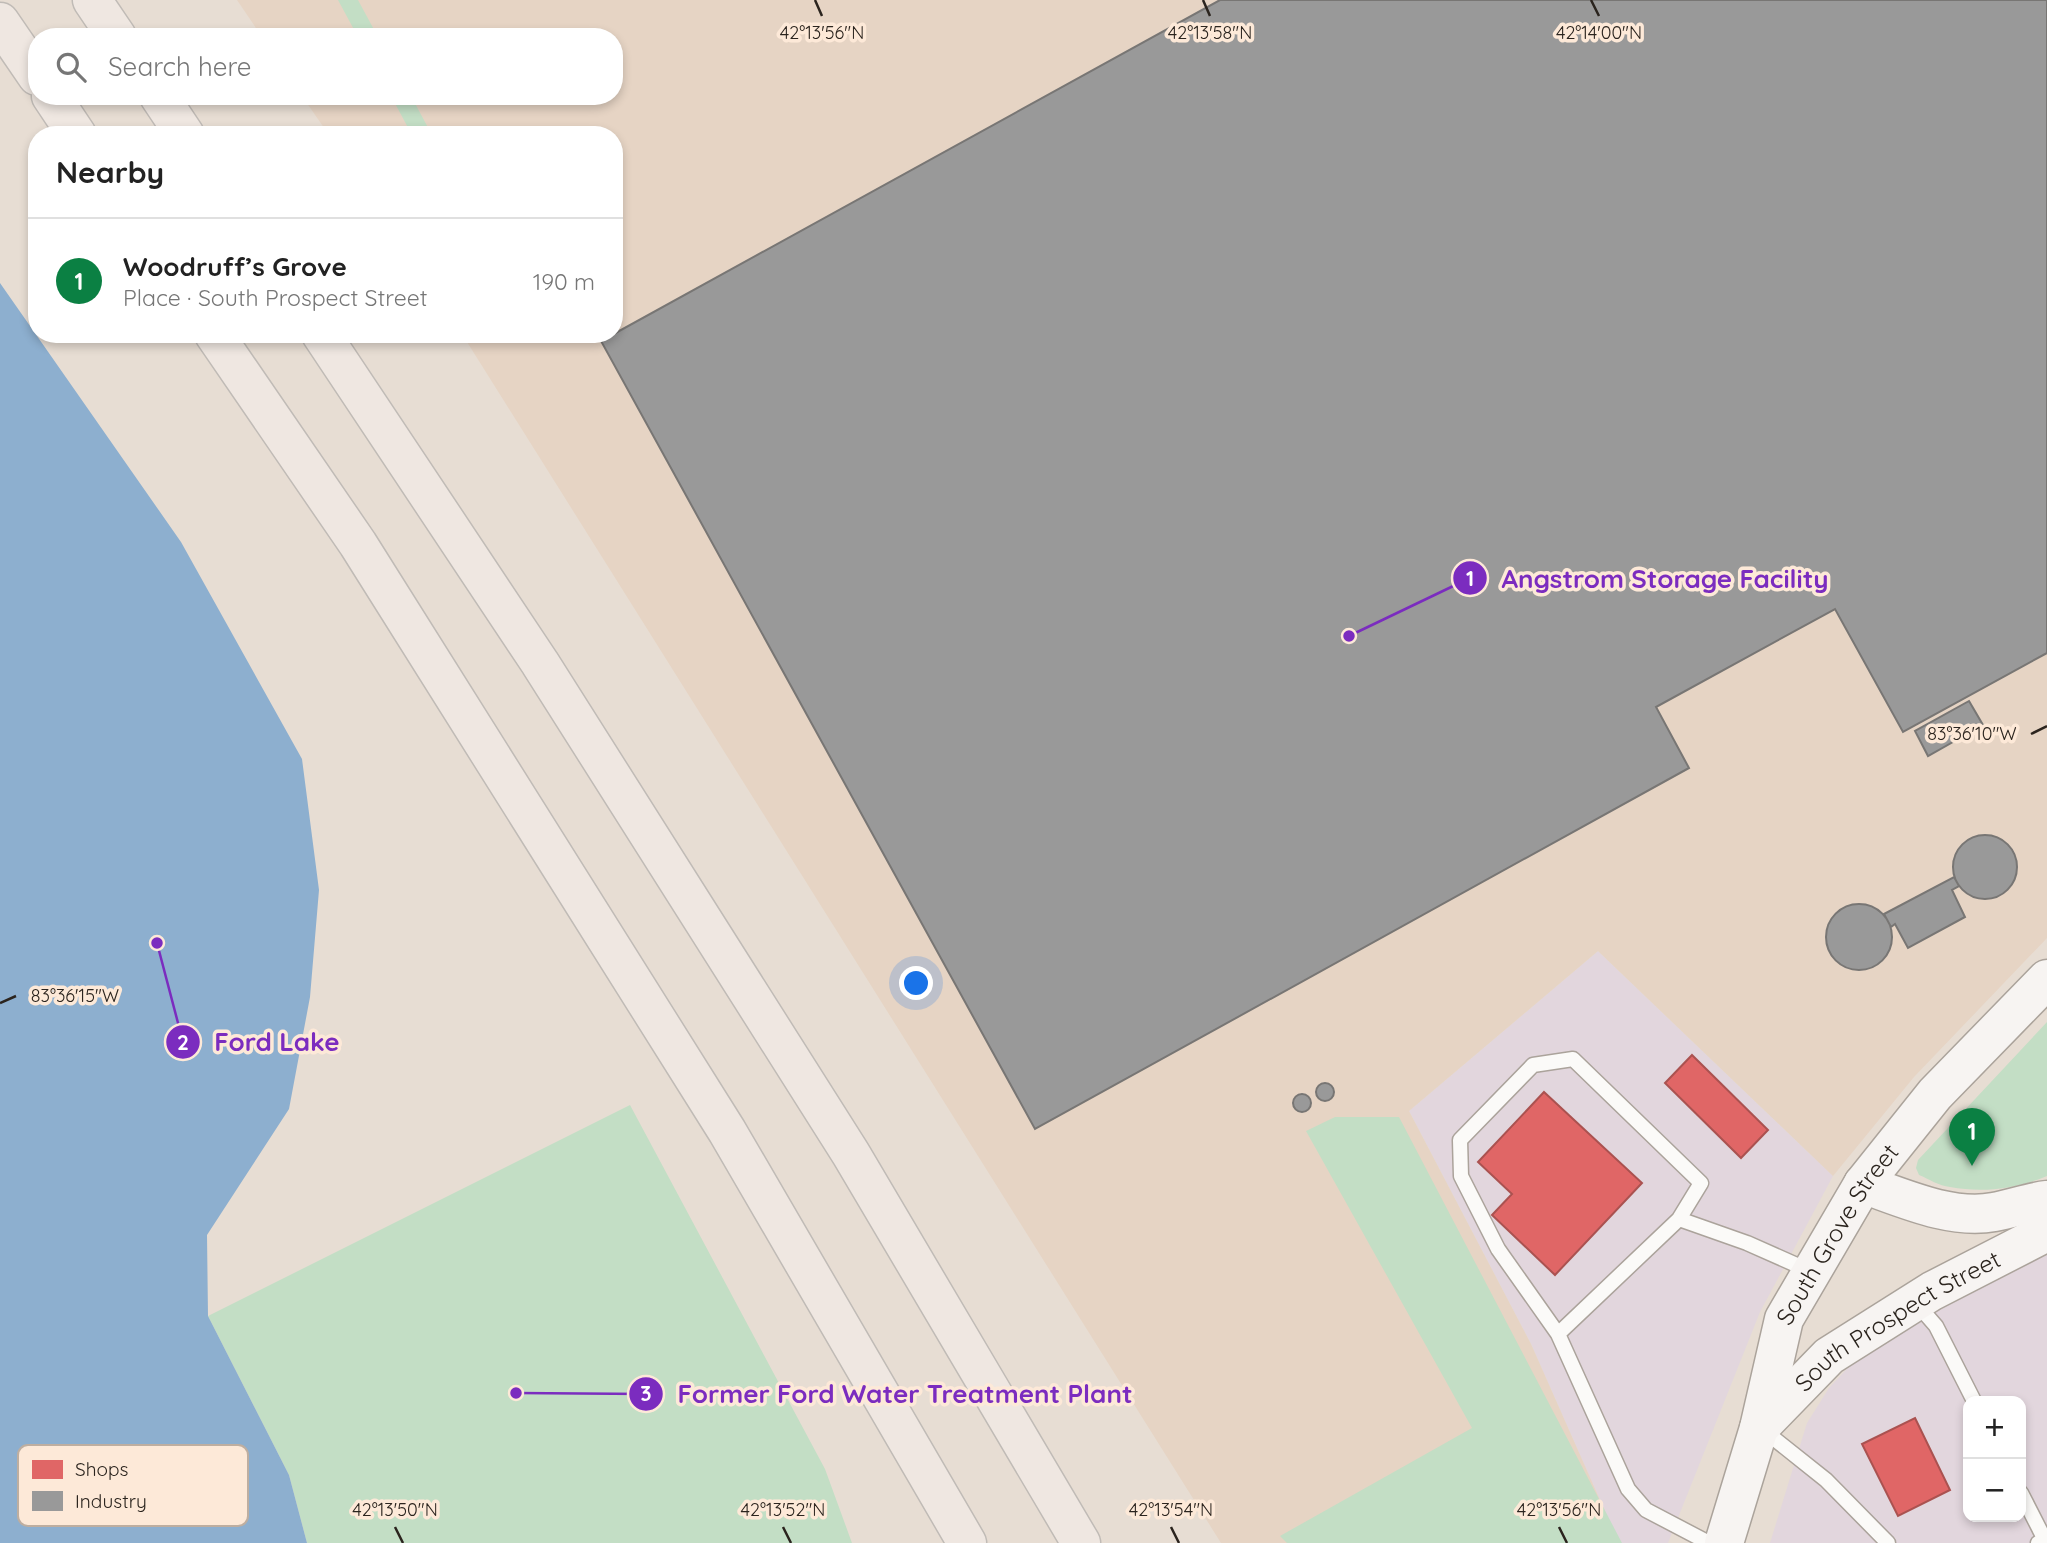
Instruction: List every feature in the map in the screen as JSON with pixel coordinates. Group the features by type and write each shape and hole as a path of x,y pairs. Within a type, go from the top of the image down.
{"highway":[{"path":"92,0 111,28"},
{"path":"0,22 28,63"},
{"path":"57,105 71,126"},
{"path":"165,105 179,126"},
{"path":"220,343 358,544 727,1131 967,1543"},
{"path":"327,343 540,663 851,1154 1081,1543"}],"main road":[{"name":"South Grove Street","path":"1724,1543 1759,1428 1784,1319 1863,1184 1935,1094 2047,979"},
{"name":"South Prospect Street","path":"1863,1184 1925,1205 1958,1212 1992,1213 2047,1200"},
{"name":"South Prospect Street","path":"1759,1428 1829,1356 1915,1302 2047,1232"}],"lane":[{"path":"1558,1334 1679,1219 1701,1183 1573,1059 1534,1065 1460,1140 1461,1176 1497,1249 1558,1334 1628,1489 1646,1510 1709,1543"},
{"path":"1679,1219 1747,1243 1811,1272"},
{"path":"1915,1302 1936,1326 1971,1396"},
{"path":"1759,1428 1826,1480 1888,1543"},
{"path":"2026,1503 2045,1540 2038,1543"}],"shaded area":[{"path":"237,0 2047,0 2047,938 1914,1077 1833,1176 1598,951 1409,1111 1531,1344 1619,1543 1221,1543 468,343 623,343 623,126 323,126 308,105 623,105 623,28 256,28"},
{"path":"1598,951 1833,1176 1760,1312 1668,1543 1619,1543 1531,1344 1409,1111"},
{"path":"2047,1246 2047,1543 1770,1543 1807,1423 1829,1388 1859,1356"}],"green space":[{"path":"338,0 358,0 373,28 353,28"},
{"path":"396,105 416,105 427,126 407,126"},
{"path":"2047,1022 2047,1176 2011,1187 1975,1190 1938,1184 1919,1175 1916,1168 1918,1160"},
{"path":"630,1105 825,1469 852,1543 307,1543 289,1475 208,1316"},
{"path":"1335,1117 1399,1117 1622,1543 1287,1543 1280,1536 1472,1428 1306,1131"}],"water":[{"path":"0,283 28,323 28,343 42,343 181,542 302,759 319,890 310,997 289,1109 207,1235 208,1316 289,1475 307,1543 0,1543"}],"building: Shops":[{"path":"1692,1055 1768,1130 1741,1158 1665,1083"},
{"path":"1544,1092 1642,1183 1555,1275 1492,1215 1512,1194 1478,1162"},
{"path":"1915,1418 1950,1490 1898,1516 1862,1444"}],"building: Industry":[{"path":"1220,0 2047,0 2047,653 1903,732 1835,609 1656,707 1689,768 1035,1129 602,343 623,343 623,329"},
{"path":"1969,701 1983,725 1928,756 1915,731"},
{"path":"1979,835 1991,835 2008,844 2015,855 2015,879 2008,890 1991,899 1979,899 1967,894 1958,885 1953,873 1953,861 1958,849 1967,840"},
{"path":"1954,877 1959,886 1952,890 1965,917 1908,948 1895,924 1891,927 1884,914"},
{"path":"1859,904 1882,914 1892,937 1882,960 1859,970 1836,960 1826,937 1836,914"},
{"path":"1325,1083 1331,1086 1334,1092 1331,1098 1325,1101 1319,1098 1316,1092 1319,1086"},
{"path":"1298,1094 1306,1094 1311,1103 1309,1110 1298,1112 1293,1107 1293,1099"}],"place":[{"name":"Angstrom Storage Facility","path":"1349,636"},
{"name":"Ford Lake","path":"157,943"},
{"name":"Woodruff’s Grove","path":"1972,1166"},
{"name":"Former Ford Water Treatment Plant","path":"516,1393"}]}
